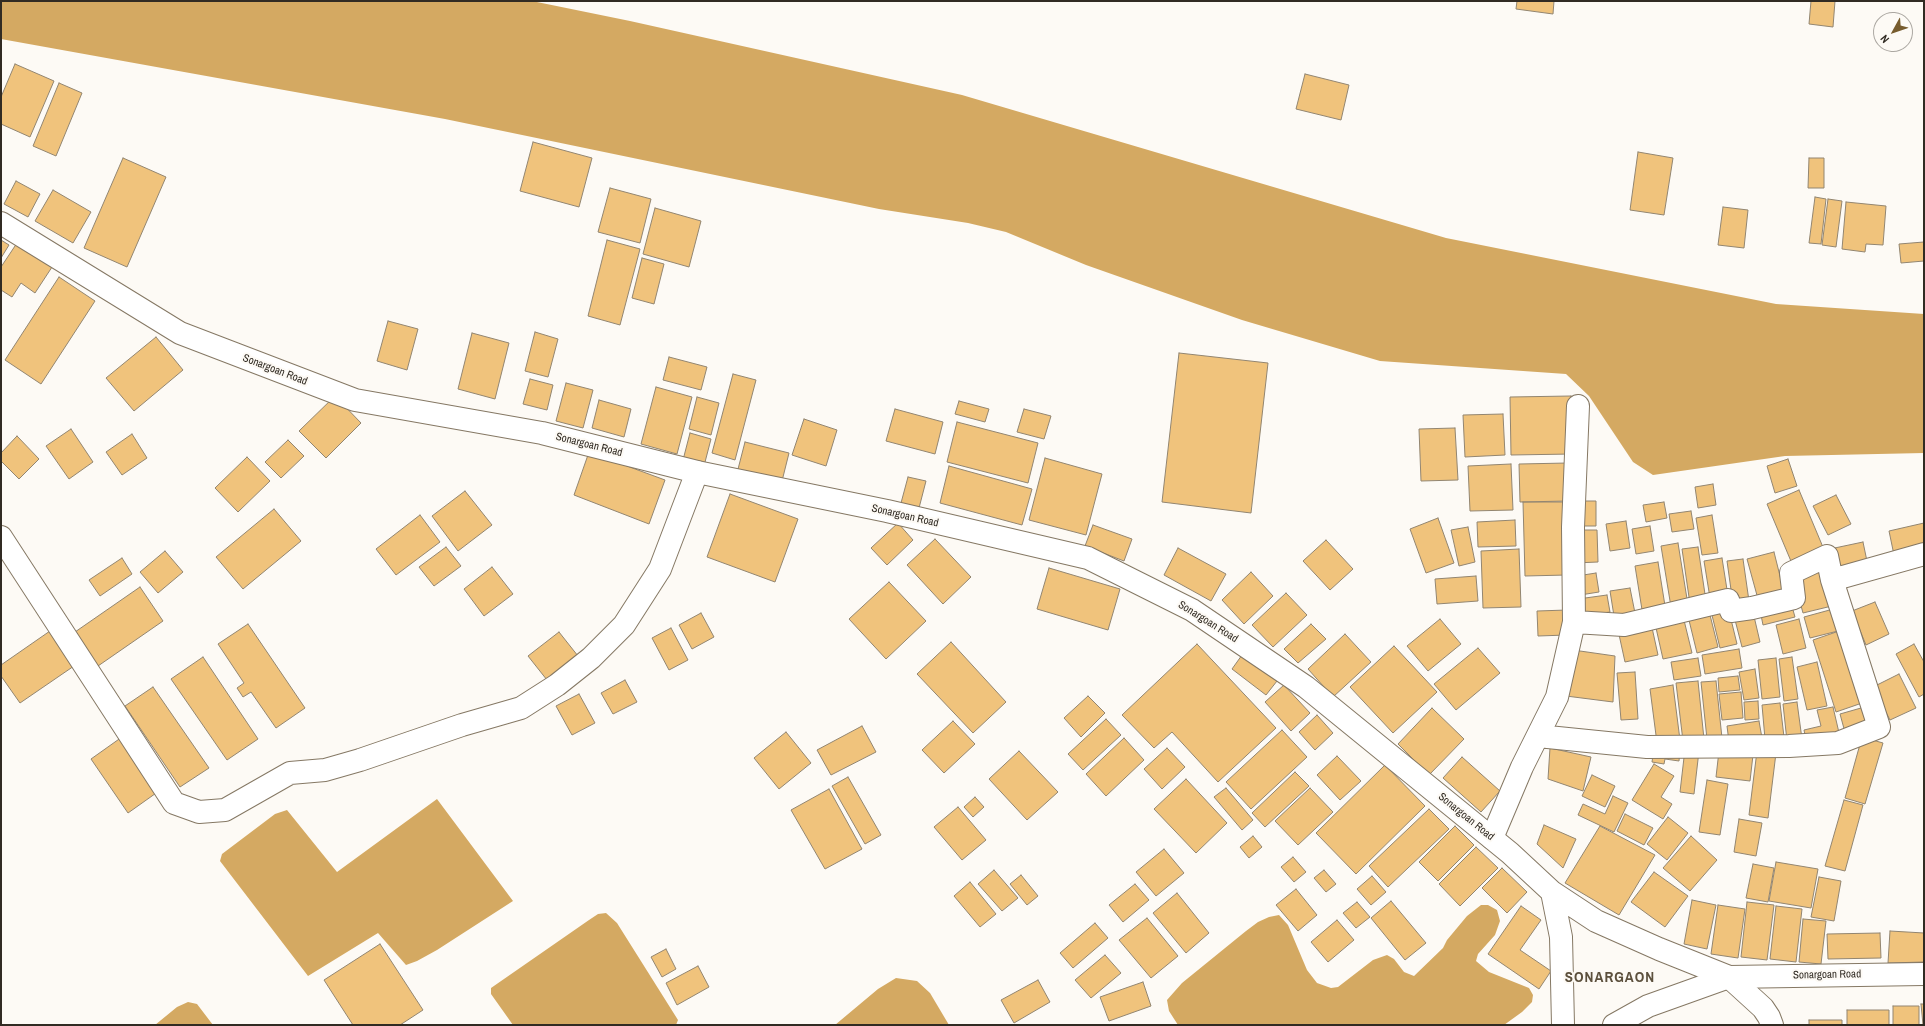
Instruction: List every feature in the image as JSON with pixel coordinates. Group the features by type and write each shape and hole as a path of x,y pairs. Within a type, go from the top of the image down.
{"street":[{"name":"Sonargoan Road","path":"1,223 180,333 355,400 542,433 697,472 887,512 1088,558 1192,610 1306,687 1492,838 1552,892 1596,921 1659,950 1729,977"},
{"path":"1492,838 1522,767 1557,697 1574,622 1572,527 1578,406"},
{"path":"1,537 174,803 199,812 225,810 290,773 325,770 462,725 521,708 557,684 591,658 628,618 660,569 697,472"},
{"path":"1832,580 1924,554"},
{"path":"1538,736 1647,747 1789,746 1838,743 1879,727 1832,580 1827,556 1791,573 1794,598 1752,608 1731,611 1728,600 1624,625 1574,622"},
{"path":"1552,892 1561,937 1563,1025"},
{"name":"Sonargoan Road","path":"1614,1025 1648,1006 1729,977 1924,974"},
{"path":"1729,977 1763,1008 1770,1017 1772,1025"}],"shaded area":[{"path":"1,1 532,1 630,21 962,95 1446,238 1776,304 1924,314 1924,453 1785,456 1653,475 1633,462 1589,396 1566,374 1380,361 1242,320 1086,265 1006,232 968,223 879,209 445,119 1,39"},
{"path":"437,799 513,901 437,950 406,965 378,933 308,976 220,861 222,854 275,814 287,810 337,872"},
{"path":"1481,905 1488,905 1497,910 1500,921 1495,935 1478,954 1476,961 1489,972 1529,988 1533,995 1532,1002 1522,1012 1504,1025 1178,1025 1169,1011 1167,1000 1182,983 1246,931 1258,922 1269,917 1279,915 1288,925 1307,970 1317,983 1331,988 1338,987 1373,960 1387,955 1394,959 1404,972 1414,976 1443,948 1447,940 1467,916"},
{"path":"606,913 617,923 678,1020 676,1025 513,1025 491,994 491,988 598,914"},
{"path":"896,978 917,981 930,993 949,1025 835,1025 878,989"},
{"path":"188,1002 197,1004 213,1025 155,1025 177,1007"}],"building":[{"path":"1517,1 1554,1 1553,14 1516,9"},
{"path":"1811,1 1835,1 1833,27 1809,24"},
{"path":"15,64 54,81 30,137 1,124 1,97"},
{"path":"1305,74 1349,85 1341,120 1296,109"},
{"path":"59,83 82,93 56,156 33,146"},
{"path":"533,142 592,158 579,207 520,191"},
{"path":"1638,152 1673,158 1664,215 1630,210"},
{"path":"123,158 166,177 127,267 84,248"},
{"path":"1809,158 1824,158 1824,188 1808,188"},
{"path":"16,181 40,194 28,217 4,204"},
{"path":"610,188 651,199 640,243 598,232"},
{"path":"53,190 91,212 73,243 35,221"},
{"path":"1815,197 1826,199 1821,244 1809,243"},
{"path":"1828,199 1842,201 1836,247 1822,245"},
{"path":"1846,202 1886,206 1883,245 1866,244 1865,252 1842,249"},
{"path":"1723,207 1748,210 1744,248 1718,245"},
{"path":"655,208 701,221 689,267 643,254"},
{"path":"1,240 9,245 1,258"},
{"path":"19,240 54,264 35,293 21,283 12,297 1,290 1,267"},
{"path":"607,240 640,249 620,325 588,316"},
{"path":"1924,242 1924,261 1901,263 1899,244"},
{"path":"642,258 664,264 654,304 632,298"},
{"path":"59,277 95,301 41,384 5,360"},
{"path":"388,321 418,329 407,370 377,361"},
{"path":"535,332 558,339 548,377 525,371"},
{"path":"472,333 509,343 495,399 458,389"},
{"path":"156,337 183,370 134,411 106,378"},
{"path":"1179,353 1268,363 1251,513 1162,502"},
{"path":"669,357 707,367 701,390 663,380"},
{"path":"733,374 756,380 735,460 712,453"},
{"path":"530,379 553,385 547,410 523,404"},
{"path":"566,383 593,390 583,428 556,421"},
{"path":"656,387 692,397 677,454 641,444"},
{"path":"335,396 361,423 326,458 299,431"},
{"path":"1571,396 1572,454 1511,455 1510,397"},
{"path":"697,397 719,403 711,435 689,429"},
{"path":"599,400 631,409 624,437 592,428"},
{"path":"959,401 989,409 985,422 955,414"},
{"path":"895,409 943,422 935,454 886,441"},
{"path":"1024,409 1051,416 1044,439 1017,432"},
{"path":"1503,414 1505,455 1465,457 1463,415"},
{"path":"804,419 837,430 826,466 792,455"},
{"path":"957,422 1038,443 1028,483 947,462"},
{"path":"1455,428 1458,480 1421,481 1419,429"},
{"path":"71,429 93,462 69,479 46,446"},
{"path":"690,433 711,439 704,466 683,460"},
{"path":"132,434 147,458 122,475 106,452"},
{"path":"17,436 39,459 19,479 1,461 1,453"},
{"path":"288,440 304,456 281,478 265,462"},
{"path":"745,442 789,453 781,485 737,473"},
{"path":"589,452 665,480 649,524 574,495"},
{"path":"247,457 270,481 238,512 215,488"},
{"path":"1045,458 1102,474 1086,535 1029,520"},
{"path":"1788,459 1797,486 1775,493 1767,466"},
{"path":"1568,463 1568,501 1520,502 1519,464"},
{"path":"1511,464 1513,510 1470,511 1468,466"},
{"path":"949,466 1032,489 1022,525 940,503"},
{"path":"908,477 926,481 919,508 901,503"},
{"path":"1713,484 1716,505 1698,508 1695,487"},
{"path":"1799,490 1825,552 1793,566 1767,504"},
{"path":"465,491 492,525 458,551 432,516"},
{"path":"730,494 798,519 775,582 707,557"},
{"path":"1836,495 1851,524 1828,535 1813,506"},
{"path":"1579,501 1596,501 1596,526 1579,526"},
{"path":"1523,502 1566,502 1567,575 1525,576"},
{"path":"1664,502 1667,518 1646,522 1643,505"},
{"path":"274,509 301,541 243,589 216,557"},
{"path":"1691,511 1694,529 1672,532 1669,514"},
{"path":"420,515 440,542 396,575 376,549"},
{"path":"1712,515 1718,553 1702,555 1696,518"},
{"path":"1438,518 1454,563 1426,573 1410,529"},
{"path":"1515,520 1516,546 1478,547 1477,522"},
{"path":"1626,521 1630,548 1610,551 1606,524"},
{"path":"898,523 913,540 887,565 871,548"},
{"path":"1924,523 1924,547 1894,555 1889,531"},
{"path":"1093,525 1132,539 1124,561 1085,546"},
{"path":"1650,526 1654,551 1636,554 1632,529"},
{"path":"1468,527 1475,562 1459,566 1451,530"},
{"path":"1574,530 1597,530 1598,562 1575,563"},
{"path":"935,539 971,577 943,604 907,565"},
{"path":"1326,540 1353,569 1330,590 1303,561"},
{"path":"1863,542 1868,566 1835,573 1830,549"},
{"path":"1678,543 1688,605 1671,607 1661,546"},
{"path":"446,547 461,566 434,586 419,567"},
{"path":"1698,547 1706,601 1690,604 1682,549"},
{"path":"1178,548 1226,574 1211,601 1164,575"},
{"path":"1519,549 1521,607 1483,608 1481,551"},
{"path":"165,551 183,572 158,593 140,572"},
{"path":"1774,552 1784,592 1758,599 1747,559"},
{"path":"122,558 132,574 100,596 89,580"},
{"path":"1722,558 1728,596 1710,598 1704,561"},
{"path":"1743,559 1749,601 1733,604 1727,561"},
{"path":"1658,562 1666,612 1643,616 1635,566"},
{"path":"492,567 513,594 484,616 464,589"},
{"path":"1049,568 1120,589 1108,630 1037,609"},
{"path":"1827,568 1836,605 1803,613 1793,576"},
{"path":"1251,572 1273,596 1244,624 1222,600"},
{"path":"1596,573 1599,592 1580,595 1577,576"},
{"path":"1476,576 1478,601 1437,604 1435,579"},
{"path":"889,582 926,621 886,659 849,619"},
{"path":"140,587 163,621 98,666 75,632"},
{"path":"1630,588 1635,613 1614,616 1610,591"},
{"path":"1286,593 1307,615 1273,647 1252,625"},
{"path":"1607,595 1610,612 1581,616 1578,599"},
{"path":"1875,602 1889,634 1866,645 1852,611"},
{"path":"1727,603 1737,644 1720,648 1710,607"},
{"path":"1791,603 1795,617 1763,625 1760,610"},
{"path":"1708,607 1718,647 1697,653 1687,612"},
{"path":"1837,608 1842,630 1810,638 1804,617"},
{"path":"1567,610 1567,635 1538,636 1537,611"},
{"path":"1682,612 1692,653 1663,659 1654,619"},
{"path":"1753,612 1760,642 1742,647 1734,616"},
{"path":"701,613 714,637 692,649 679,625"},
{"path":"1440,619 1461,644 1428,671 1407,646"},
{"path":"1799,619 1806,648 1783,654 1776,625"},
{"path":"1651,623 1658,655 1625,662 1618,630"},
{"path":"248,624 305,708 276,728 251,692 243,697 237,688 244,683 218,644"},
{"path":"1311,624 1326,639 1298,663 1284,649"},
{"path":"671,628 688,660 669,670 652,638"},
{"path":"1842,630 1865,702 1836,712 1813,640"},
{"path":"50,631 74,666 20,703 1,676 1,665"},
{"path":"559,632 578,656 547,680 528,656"},
{"path":"1345,634 1371,662 1333,697 1308,669"},
{"path":"951,642 1006,702 973,733 917,674"},
{"path":"1197,644 1276,728 1218,782 1172,732 1154,748 1122,715"},
{"path":"1914,644 1924,662 1924,694 1919,697 1896,654"},
{"path":"1394,646 1437,692 1393,733 1350,687"},
{"path":"1478,648 1500,673 1456,710 1434,684"},
{"path":"1739,649 1742,668 1705,674 1702,655"},
{"path":"1573,650 1615,656 1613,702 1566,696"},
{"path":"1242,655 1277,681 1266,695 1232,669"},
{"path":"203,657 258,739 227,760 171,679"},
{"path":"1792,657 1798,699 1784,701 1779,659"},
{"path":"1698,658 1701,676 1674,680 1671,662"},
{"path":"1776,658 1780,697 1762,699 1758,660"},
{"path":"1817,662 1827,706 1807,710 1797,667"},
{"path":"1755,669 1759,698 1744,700 1739,672"},
{"path":"1635,672 1638,719 1621,720 1617,673"},
{"path":"1899,674 1916,708 1890,720 1873,687"},
{"path":"1738,676 1740,690 1719,692 1718,678"},
{"path":"625,680 637,702 613,714 601,693"},
{"path":"1698,681 1704,739 1683,741 1676,683"},
{"path":"1716,681 1722,738 1707,739 1701,682"},
{"path":"1284,685 1310,713 1291,731 1265,702"},
{"path":"1673,685 1680,740 1657,743 1650,689"},
{"path":"153,687 209,768 180,787 125,706"},
{"path":"1741,692 1743,718 1722,720 1719,694"},
{"path":"579,694 595,723 572,735 556,706"},
{"path":"1088,696 1105,713 1081,737 1064,718"},
{"path":"1758,701 1759,719 1745,720 1744,702"},
{"path":"1797,702 1802,739 1787,741 1783,704"},
{"path":"1780,703 1784,737 1765,739 1762,705"},
{"path":"1868,706 1875,728 1846,736 1840,714"},
{"path":"1833,707 1840,737 1807,745 1804,730 1821,726 1817,710"},
{"path":"1432,708 1464,739 1429,775 1398,744"},
{"path":"1317,715 1333,733 1315,750 1299,732"},
{"path":"1106,719 1121,735 1083,770 1068,754"},
{"path":"953,721 975,744 944,773 922,750"},
{"path":"1759,721 1762,738 1729,742 1727,726"},
{"path":"862,726 876,752 831,775 817,750"},
{"path":"1282,730 1307,757 1251,809 1226,782"},
{"path":"786,732 811,763 779,789 754,758"},
{"path":"122,737 159,791 128,813 91,759"},
{"path":"1862,737 1883,743 1865,804 1845,798"},
{"path":"1124,738 1144,760 1106,796 1086,774"},
{"path":"1167,748 1185,767 1162,789 1144,769"},
{"path":"1550,748 1591,757 1583,791 1548,779"},
{"path":"1654,748 1680,750 1679,761 1665,759 1664,764 1652,762"},
{"path":"1685,749 1699,751 1694,794 1680,792"},
{"path":"1019,751 1058,792 1027,820 989,779"},
{"path":"1719,751 1753,755 1750,781 1716,777"},
{"path":"1757,751 1776,753 1768,818 1749,815"},
{"path":"1337,756 1361,781 1340,800 1317,775"},
{"path":"1462,757 1500,791 1481,812 1443,778"},
{"path":"1654,764 1674,776 1661,797 1672,804 1663,819 1632,800"},
{"path":"1385,765 1425,806 1356,874 1316,833"},
{"path":"1295,772 1309,786 1265,827 1252,813"},
{"path":"1592,775 1615,786 1605,807 1582,796"},
{"path":"848,777 881,835 865,844 832,786"},
{"path":"1186,779 1227,823 1196,853 1154,809"},
{"path":"1707,780 1728,784 1720,835 1699,832"},
{"path":"1226,788 1253,820 1242,830 1214,797"},
{"path":"1310,788 1333,812 1298,845 1275,821"},
{"path":"829,789 862,849 825,869 791,810"},
{"path":"1613,796 1628,803 1614,832 1578,815 1583,804 1605,814"},
{"path":"975,797 984,807 973,817 964,807"},
{"path":"1844,800 1863,805 1845,871 1825,866"},
{"path":"958,807 986,840 962,860 934,827"},
{"path":"1429,809 1449,829 1388,887 1369,866"},
{"path":"1625,814 1653,828 1644,845 1617,831"},
{"path":"1668,817 1688,833 1667,860 1647,844"},
{"path":"1739,819 1762,823 1756,856 1734,852"},
{"path":"1544,825 1576,839 1563,868 1537,844"},
{"path":"1455,826 1474,845 1438,881 1419,862"},
{"path":"1600,826 1655,855 1619,915 1565,883"},
{"path":"1253,836 1262,847 1249,858 1240,847"},
{"path":"1691,836 1717,860 1690,891 1663,868"},
{"path":"1476,847 1498,868 1460,906 1439,884"},
{"path":"1164,849 1184,873 1156,896 1136,872"},
{"path":"1293,857 1306,872 1294,882 1281,867"},
{"path":"1776,862 1818,869 1811,908 1769,901"},
{"path":"1753,864 1774,868 1768,902 1746,898"},
{"path":"1502,868 1527,892 1507,913 1482,888"},
{"path":"994,870 1018,898 1002,911 978,884"},
{"path":"1324,870 1336,884 1326,892 1314,878"},
{"path":"1654,872 1688,896 1665,927 1631,902"},
{"path":"1021,875 1038,896 1027,905 1010,884"},
{"path":"1372,876 1386,892 1371,905 1357,889"},
{"path":"1819,877 1841,881 1834,921 1811,917"},
{"path":"970,882 996,914 980,927 954,896"},
{"path":"1135,884 1149,900 1123,922 1109,905"},
{"path":"1296,889 1317,915 1298,931 1276,905"},
{"path":"1177,893 1209,933 1186,953 1153,913"},
{"path":"1692,900 1716,905 1707,949 1684,944"},
{"path":"1391,901 1426,943 1405,960 1371,918"},
{"path":"1357,902 1370,917 1356,928 1343,913"},
{"path":"1747,902 1774,905 1767,960 1741,957"},
{"path":"1718,905 1745,909 1738,958 1711,954"},
{"path":"1521,906 1541,920 1520,950 1551,971 1539,989 1488,954"},
{"path":"1776,906 1802,909 1796,962 1770,959"},
{"path":"1147,918 1178,956 1151,978 1119,940"},
{"path":"1803,919 1826,921 1821,964 1799,962"},
{"path":"1337,920 1354,940 1328,962 1311,942"},
{"path":"1095,923 1108,938 1073,968 1060,953"},
{"path":"1890,931 1924,933 1924,962 1888,963"},
{"path":"1880,933 1881,958 1828,959 1827,934"},
{"path":"380,944 423,1010 400,1025 353,1025 324,980"},
{"path":"666,949 676,969 662,977 651,957"},
{"path":"1105,955 1121,973 1091,998 1075,980"},
{"path":"698,966 709,987 677,1005 666,983"},
{"path":"1038,980 1050,1002 1014,1023 1001,1000"},
{"path":"1143,982 1151,1006 1109,1021 1100,997"},
{"path":"1921,1004 1924,1004 1924,1025 1923,1025"},
{"path":"1893,1006 1919,1006 1919,1025 1893,1025"},
{"path":"1847,1010 1889,1010 1889,1025 1847,1025"},
{"path":"1809,1020 1842,1020 1842,1025 1809,1025"}],"district":[{"name":"SONARGAON","path":"1610,978"}]}
